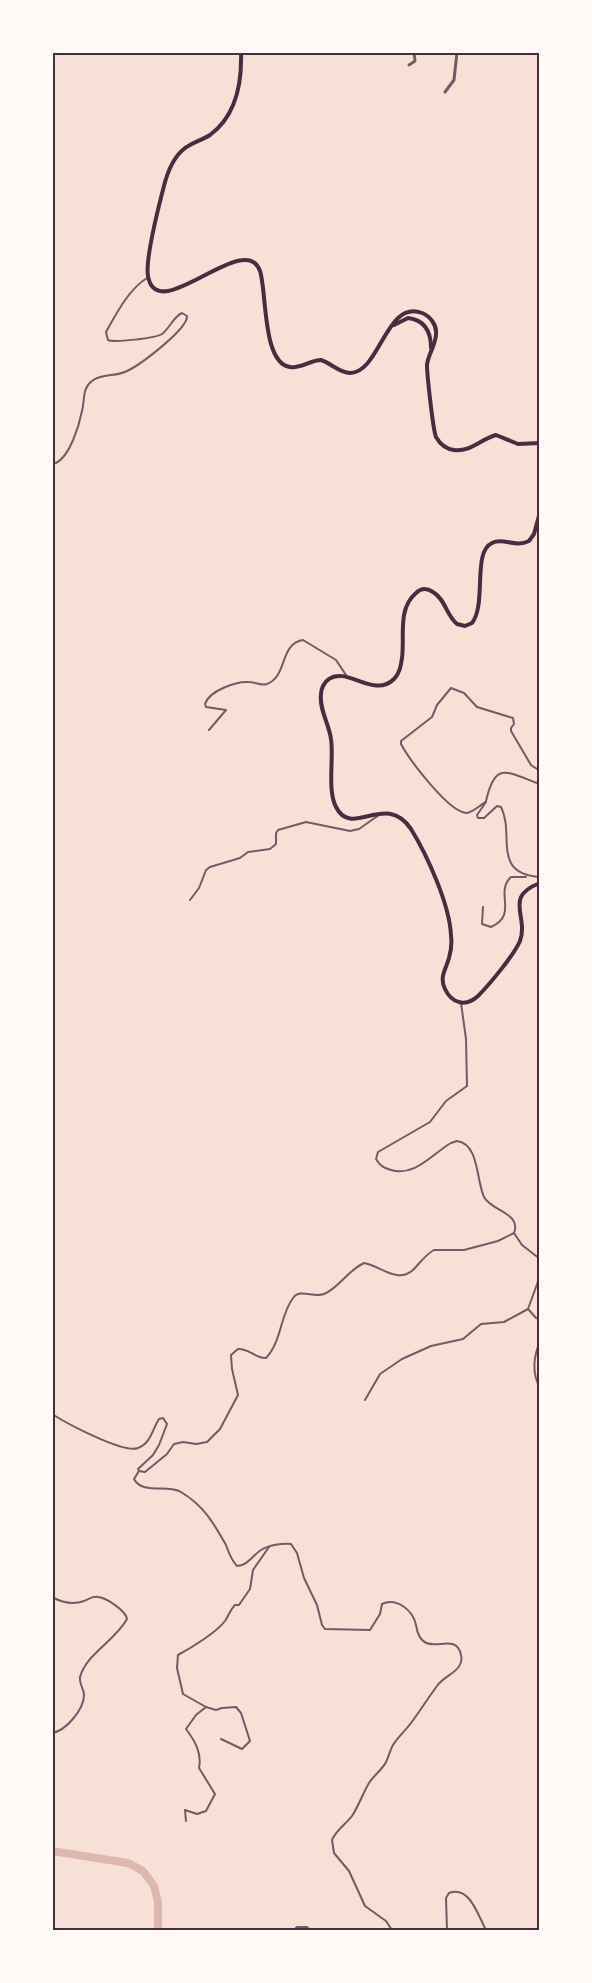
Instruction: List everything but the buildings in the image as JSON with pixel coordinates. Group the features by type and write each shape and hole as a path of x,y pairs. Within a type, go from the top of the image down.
{"highway":[{"path":"241,52 240,83 230,111 213,133 180,152 169,171 149,258 148,277 151,284 158,289 172,290 234,261 243,259 252,261 259,267 262,278 268,331 273,350 279,360 290,367 319,360 345,372 356,372 366,364 391,327 405,313 416,311 424,314 432,320 436,330 427,369 434,429 442,445 450,449 462,450 476,446 496,435 518,444 540,443"},
{"path":"391,327 408,318 419,321 429,332 431,352"},
{"path":"540,512 533,537 529,541 515,544 496,541 485,549 479,608 472,623 465,626 457,624 452,620 440,597 431,590 421,589 412,597 405,610 402,661 396,678 387,684 378,686 339,676 331,678 324,684 321,695 331,740 333,800 341,814 354,819 382,813 396,814 408,824 418,841 443,896 450,919 452,944 443,974 443,982 449,995 461,1003 468,1002 479,994 513,952 521,934 518,906 520,898 527,890 540,883"}],"street":[{"path":"409,65 415,61 414,52"},
{"path":"445,92 453,80 456,52"},
{"path":"52,462 62,460 66,455 77,431 88,385 98,377 125,372 159,348 186,324 187,316 182,313 176,316 165,331 158,336 117,342 108,340 106,332 115,315 148,277"},
{"path":"209,730 226,710 206,707 206,699 238,683 248,682 262,685 272,681 281,668 290,646 297,641 303,640 336,660 348,678"},
{"path":"486,801 470,813 460,812 428,781 401,744 401,741 432,717 437,705 451,688 464,693 477,707 513,718 512,731 531,765 540,771"},
{"path":"526,877 515,869 506,850 504,814 501,807 497,806 484,818 478,818 477,815 486,801 494,776 509,773 537,783 540,781"},
{"path":"190,900 199,888 206,870 216,864 240,858 248,852 270,849 276,844 278,830 306,822 350,831 359,829 382,813"},
{"path":"483,907 482,924 487,927 498,924 505,913 504,888 507,881 511,877 540,877"},
{"path":"461,1003 466,1039 466,1086 446,1101 430,1122 381,1150 376,1155 376,1159 385,1168 407,1172 451,1143 457,1141 466,1144 473,1154 484,1197 495,1209 510,1216 515,1223 514,1233 522,1245 540,1259"},
{"path":"139,1471 145,1472 167,1454 174,1444 202,1443 216,1435 228,1417 238,1395 231,1355 243,1348 259,1357 266,1358 275,1343 291,1301 296,1295 325,1294 347,1273 364,1263 388,1273 403,1275 415,1268 434,1250 464,1250 498,1241 514,1233"},
{"path":"365,1400 384,1370 402,1359 430,1346 463,1339 481,1324 504,1322 528,1309 540,1276"},
{"path":"535,1287 540,1291"},
{"path":"528,1309 540,1319"},
{"path":"540,1342 534,1364 535,1377 540,1388"},
{"path":"52,1414 125,1449 133,1450 149,1440 159,1419 163,1418 166,1424 159,1445 153,1455 139,1467 134,1479 136,1484 162,1490 170,1487 200,1503 237,1566 243,1566 258,1552 286,1543 294,1547 325,1629 370,1630 384,1603 398,1603 412,1614 422,1641 431,1644 449,1643 457,1647 462,1656 458,1667 441,1680 394,1744 386,1763 368,1784 352,1815 332,1840 334,1853 349,1871 365,1906 386,1920 391,1930"},
{"path":"221,1739 242,1749 250,1741 241,1713 236,1707 216,1710 206,1707 183,1694 177,1668 178,1655 214,1632 225,1622 231,1609 239,1605 250,1589 253,1570 269,1547"},
{"path":"52,1597 68,1604 83,1602 92,1597 102,1598 127,1615 122,1629 94,1656 81,1677 84,1696 79,1708 64,1727 52,1733"},
{"path":"186,1821 184,1810 197,1814 206,1811 215,1794 199,1768 201,1759 195,1741 186,1729 196,1715 206,1707"},
{"path":"447,1930 446,1898 453,1891 459,1891 467,1897 486,1930"},
{"path":"294,1930 297,1927 307,1927 310,1930"},
{"path":"511,1930 521,1930"}],"waterway":[{"path":"52,1851 128,1863 143,1871 154,1886 158,1902 158,1930"}]}
